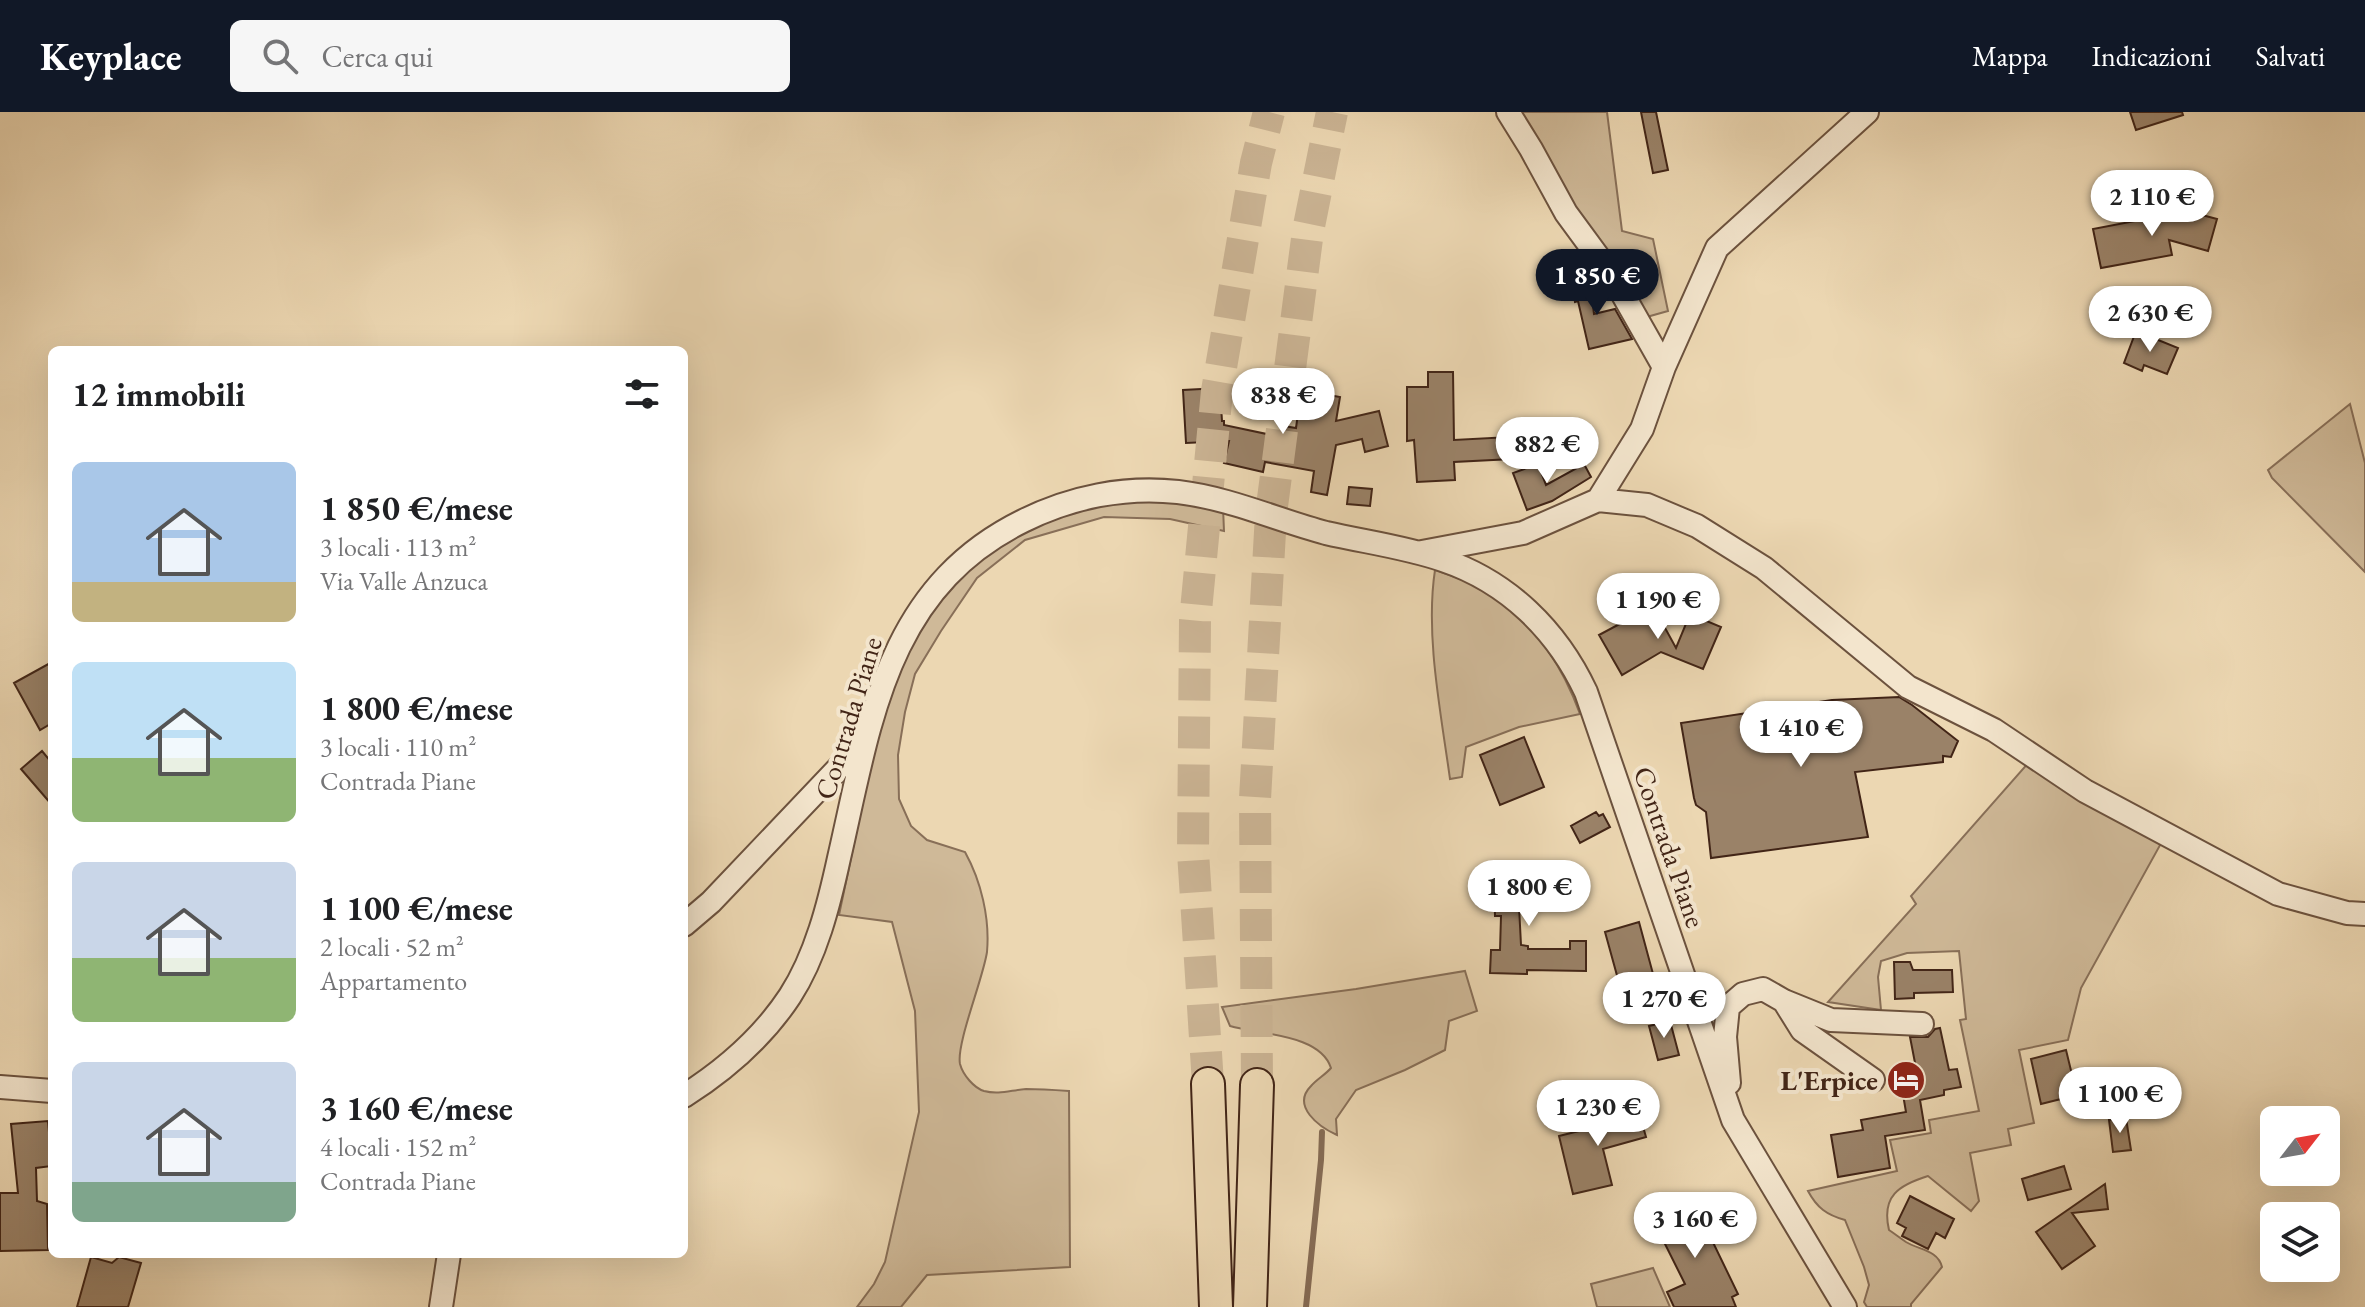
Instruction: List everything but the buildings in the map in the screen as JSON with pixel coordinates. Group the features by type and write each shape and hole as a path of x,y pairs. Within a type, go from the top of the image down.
{"highway":[{"path":"1208,1084 1216,1307"},
{"path":"1250,1307 1257,1085"}],"street":[{"path":"1508,112 1566,213 1613,277 1664,367"},
{"path":"1867,112 1717,248 1664,367 1642,429 1598,500 1647,505 1697,526 1764,568 1908,687 1994,730 2085,791 2278,894 2347,913 2365,914"},
{"name":"Contrada Piane","path":"688,1093 733,1061 791,995 829,903 867,739 886,674 904,635 939,584 965,559 1004,530 1046,510 1088,497 1127,491 1179,492 1331,534 1418,553 1468,570 1505,592 1545,627 1579,677 1598,726 1733,1120 1845,1307"},
{"name":"Contrada Piane","path":"1418,553 1523,533 1598,500"},
{"path":"688,922 711,902 867,739"},
{"path":"1733,1120 1725,1037 1728,1007 1743,994 1763,989 1831,1020 1922,1024"},
{"path":"1784,1001 1802,1030 1873,1080"},
{"path":"0,1087 48,1091"},
{"path":"441,1307 448,1258"}],"shaded area":[{"path":"1518,112 1607,112 1622,231 1653,239 1668,311 1643,318 1604,260"},
{"path":"2350,404 2365,463 2365,572 2272,478 2268,470"},
{"path":"1144,493 1223,507 1224,531 1170,519 1104,517 1025,540 977,578 915,674 898,755 899,799 911,826 927,840 965,852 983,900 987,952 962,1042 960,1064 964,1072 976,1087 989,1092 1026,1089 1069,1091 1070,1267 927,1275 901,1307 857,1307 885,1262 919,1112 915,1011 892,922 839,915 879,725 906,640 950,579 1031,522"},
{"path":"1435,570 1482,588 1525,623 1548,650 1566,680 1580,714 1519,727 1466,747 1462,777 1450,779 1433,647"},
{"path":"2030,761 2164,838 2081,988 2068,1040 2019,1050 2034,1123 2008,1129 2011,1145 1970,1153 1979,1201 1971,1211 1928,1176 1909,1183 1895,1194 1888,1208 1889,1230 1937,1257 1942,1267 1911,1307 1867,1307 1864,1302 1869,1285 1845,1220 1823,1210 1808,1191 1897,1171 1890,1140 1931,1133 1929,1120 1979,1111 1960,1020 1966,1019 1959,951 1907,953 1881,961 1878,977 1881,1010 1828,1002 1916,904 1911,896"},
{"path":"1465,971 1477,1011 1449,1021 1445,1050 1356,1090 1336,1119 1337,1135 1310,1115 1304,1101 1311,1086 1331,1068 1325,1057 1302,1042 1230,1026 1222,1007 1356,989"},
{"path":"1653,1268 1670,1307 1597,1307 1591,1284"}],"waterway":[{"path":"1306,1307 1322,1132"}],"tunnel":[{"path":"1208,1084 1193,852 1195,621 1217,391 1256,163 1269,112"},
{"path":"1257,1085 1255,799 1271,514 1308,231 1332,112"}],"place":[{"name":"L'Erpice","path":"1906,1080"}]}
